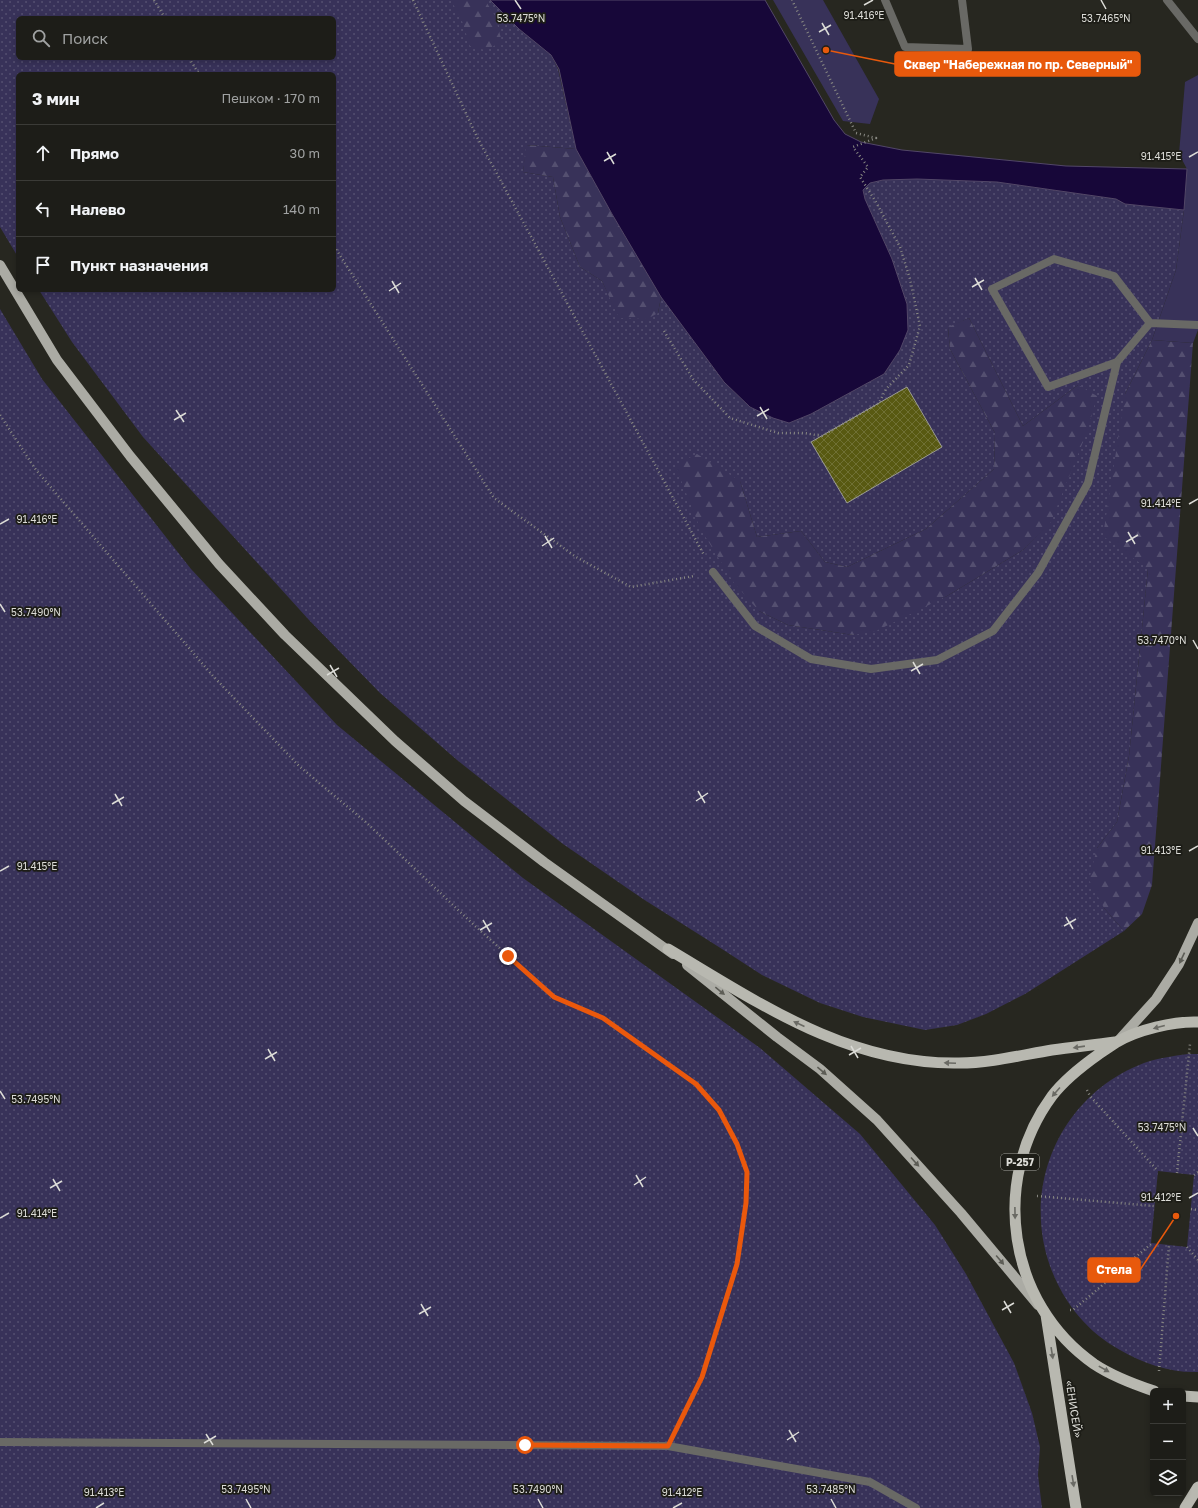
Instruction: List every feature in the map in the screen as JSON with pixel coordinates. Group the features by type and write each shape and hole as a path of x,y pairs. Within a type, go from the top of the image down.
{"highway":[{"path":"668,949 781,1016 839,1042 886,1056 922,1061 960,1063 1008,1058 1118,1041"},
{"name":"«ЕНИСЕЙ»","path":"1150,1390 1124,1380 1094,1364 1068,1341 1046,1314 1027,1276 1016,1235 1015,1192 1021,1158 1034,1126 1052,1095 1076,1070 1118,1041 1142,1032 1168,1025 1196,1022"},
{"name":"«ЕНИСЕЙ»","path":"1046,1314 1076,1508"},
{"path":"1186,1396 1198,1397"},
{"path":"1185,1508 1198,1487"}],"main road":[{"path":"0,265 16,292"},
{"path":"16,292 57,360 130,456 219,564 285,635 395,741 464,801 544,862 668,949 777,1037 820,1069 877,1120 961,1213 1046,1314"},
{"path":"1118,1041 1156,999 1179,964 1198,923"}],"street":[{"path":"885,0 905,47 968,49 962,0"},
{"path":"1167,0 1198,38"},
{"path":"1117,362 1048,387 992,289 1054,258 1114,276 1150,323"},
{"path":"713,572 755,626 811,659 871,669 937,660 993,631 1038,573 1088,483 1117,362 1150,323"},
{"path":"1150,323 1198,325"},
{"path":"0,1442 668,1446 870,1482 916,1508"}],"path":[{"path":"154,0 164,16"},
{"path":"336,249 494,498 576,557 631,587 713,572 477,137 413,0"},
{"path":"664,331 693,379 730,418 778,433 804,433 822,436 879,403 886,389 909,365 920,326 910,279 900,247 876,202 860,177 868,167 853,147 876,138 856,133 792,0"},
{"path":"190,60 198,72"},
{"path":"0,415 36,470 213,676 299,766 368,824 474,925 554,997 603,1018 696,1084 719,1110 737,1144 747,1172 746,1203 737,1264 702,1377 668,1446"},
{"path":"1177,1173 1188,1054 1196,1022"},
{"path":"1076,1070 1090,1096 1158,1171"},
{"path":"1194,1175 1198,1172"},
{"path":"1015,1192 1041,1197 1154,1206"},
{"path":"1191,1210 1198,1210"},
{"path":"1046,1314 1073,1310 1151,1244"},
{"path":"1158,1375 1169,1245"},
{"path":"1187,1247 1198,1260"}],"green space":[{"path":"0,0 490,0 519,29 551,55 558,69 576,149 527,145 523,172 553,177 560,217 580,267 602,281 620,318 658,313 661,297 724,382 750,407 789,423 811,414 884,374 900,350 907,304 892,259 865,199 863,190 870,183 883,180 916,178 997,182 1116,199 1125,204 1184,210 1176,270 1152,340 1125,394 1148,569 1129,756 1117,822 1097,848 1104,908 1124,931 1025,994 986,1014 957,1025 925,1030 863,1017 820,1003 762,975 643,899 563,844 457,760 380,693 309,620 143,437 72,342 40,292 336,292 336,72 16,72 16,254 0,227","holes":["969,318 1023,426 1078,385 1049,524 1023,550 947,596 853,635 788,625 759,611 740,481 757,537 801,531 825,562 847,567 926,529 994,469 995,433 950,349 948,328"]},
{"path":"451,0 485,0 495,16 502,42 485,50 470,46 462,21"},
{"path":"773,0 823,0 879,99 870,124 843,121"},
{"path":"1198,75 1198,330 1193,343 1152,340 1176,270 1184,210 1187,169 1179,154 1185,82"},
{"path":"526,145 576,149 661,297 658,313 647,319 619,318 602,281 580,267 560,217 553,177 523,172"},
{"path":"0,309 42,379 191,569 337,725 523,878 760,1048 860,1134 935,1225 966,1274 1014,1363 1032,1413 1040,1447 1038,1475 1042,1508 0,1508"},
{"path":"969,318 1023,426 1078,385 1097,396 1087,432 1050,524 1023,550 947,596 876,631 853,635 788,625 759,611 734,583 700,528 675,465 697,454 740,481 757,537 801,531 825,562 847,567 926,529 994,469 995,433 950,349 948,327"},
{"path":"1152,340 1193,343 1152,885 1142,914 1124,931 1104,908 1089,880 1097,848 1117,822 1129,756 1148,569 1103,536 1125,394"},
{"path":"1198,1054 1198,1372 1178,1371 1158,1367 1148,1363 1108,1343 1087,1325 1069,1304 1055,1279 1050,1266 1042,1235 1041,1204 1045,1174 1055,1145 1071,1119 1091,1096 1115,1077 1144,1063 1160,1058","holes":["1158,1171 1194,1175 1187,1247 1151,1243"]}],"shaded area":[{"path":"490,0 765,0 834,120 845,134 861,142 902,150 1066,166 1187,169 1184,210 1125,204 1116,199 997,182 917,179 883,180 870,183 863,190 865,199 892,259 907,304 908,330 900,350 884,374 811,414 789,423 773,418 750,407 724,382 661,297 576,149 559,69 551,55 519,29"}],"building":[{"path":"907,387 942,447 847,503 811,442"}],"place":[{"name":"Сквер \"Набережная по пр. Северный\"","path":"826,50"},
{"name":"Стела","path":"1176,1216"}],"route":[{"path":"508,956 554,997 603,1018 696,1084 719,1110 737,1144 747,1172 746,1203 737,1264 702,1377 668,1446 525,1445"}]}
